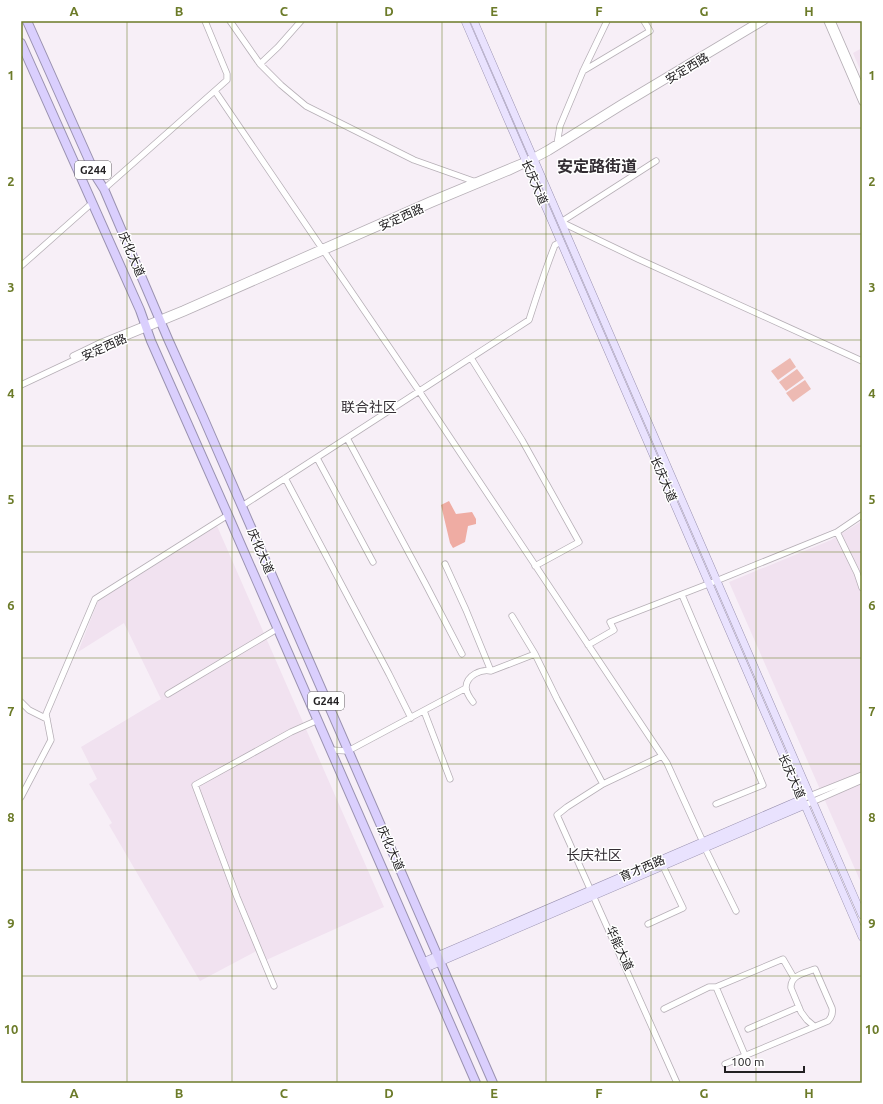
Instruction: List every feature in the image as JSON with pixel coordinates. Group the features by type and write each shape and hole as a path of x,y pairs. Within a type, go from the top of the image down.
{"highway":[{"name":"庆化大道","path":"27,21 97,178 104,189 160,321 493,1083"},
{"name":"庆化大道","path":"21,43 140,310 151,342 476,1083"}],"main road":[{"name":"长庆大道","path":"465,21 862,937"},
{"name":"长庆大道","path":"474,21 862,915"},
{"name":"育才西路","path":"424,965 804,802"},
{"name":"育才西路","path":"593,892 663,866 704,845"}],"street":[{"path":"104,189 227,80 227,74 205,21"},
{"path":"230,21 260,64 281,85 306,106 414,160 478,182"},
{"path":"260,64 278,47 301,21"},
{"path":"556,146 560,126 607,21"},
{"path":"583,72 650,31 644,21"},
{"name":"安定西路","path":"21,381 102,342 160,321 526,162 623,106 757,22 765,21"},
{"path":"827,21 862,102"},
{"path":"832,21 862,90"},
{"path":"215,91 323,249 667,763 736,911"},
{"path":"561,222 656,161"},
{"path":"21,266 92,202"},
{"path":"561,222 862,362"},
{"path":"242,506 529,320 550,257 555,245 560,242"},
{"name":"安定西路","path":"21,385 146,326"},
{"path":"471,358 522,440 579,542 535,566"},
{"path":"347,438 462,654"},
{"path":"317,458 372,562"},
{"path":"285,478 390,674 411,718"},
{"path":"21,797 51,740 46,714 94,599 228,515"},
{"path":"588,645 614,630 610,622 717,581 837,532 862,515"},
{"path":"837,532 857,573 862,588"},
{"path":"445,564 491,671"},
{"path":"682,594 763,785 716,804"},
{"path":"512,616 535,654 557,699 603,784 662,756"},
{"path":"168,694 278,629"},
{"path":"473,702 467,694 466,688 469,679 473,675 485,670 491,671 535,654"},
{"path":"331,750 348,751 424,712 466,688"},
{"path":"21,702 29,710 47,719"},
{"path":"424,712 450,779"},
{"path":"274,986 237,897 196,785 291,732 318,720"},
{"name":"育才西路","path":"812,799 862,775"},
{"name":"育才西路","path":"804,802 862,780"},
{"name":"华能大道","path":"603,784 558,814 677,1083"},
{"path":"648,924 683,908 663,866"},
{"name":"华能大道","path":"593,892 681,1083"},
{"path":"664,1009 709,987 716,987 783,959 794,978"},
{"path":"725,1064 828,1021 833,1011 815,969 796,976 792,981 791,988 799,1007 807,1020 814,1026"},
{"path":"716,987 745,1055"},
{"path":"748,1029 799,1007"}],"shaded area":[{"path":"862,48 862,74 853,53"},
{"path":"790,358 796,367 778,380 771,371"},
{"path":"797,369 804,378 786,391 779,382"},
{"path":"805,380 811,389 793,402 786,393"},
{"path":"449,501 456,514 472,512 476,519 476,524 468,526 465,542 453,548 450,543 441,505"},
{"path":"862,521 862,885 729,582 831,540"},
{"path":"217,526 384,907 264,961 260,949 200,981 109,825 112,823 89,784 97,779 81,747 161,699 124,623 78,652 98,601"}],"district":[{"name":"安定路街道","path":"597,166"},
{"name":"联合社区","path":"369,407"},
{"name":"长庆社区","path":"594,855"}]}
